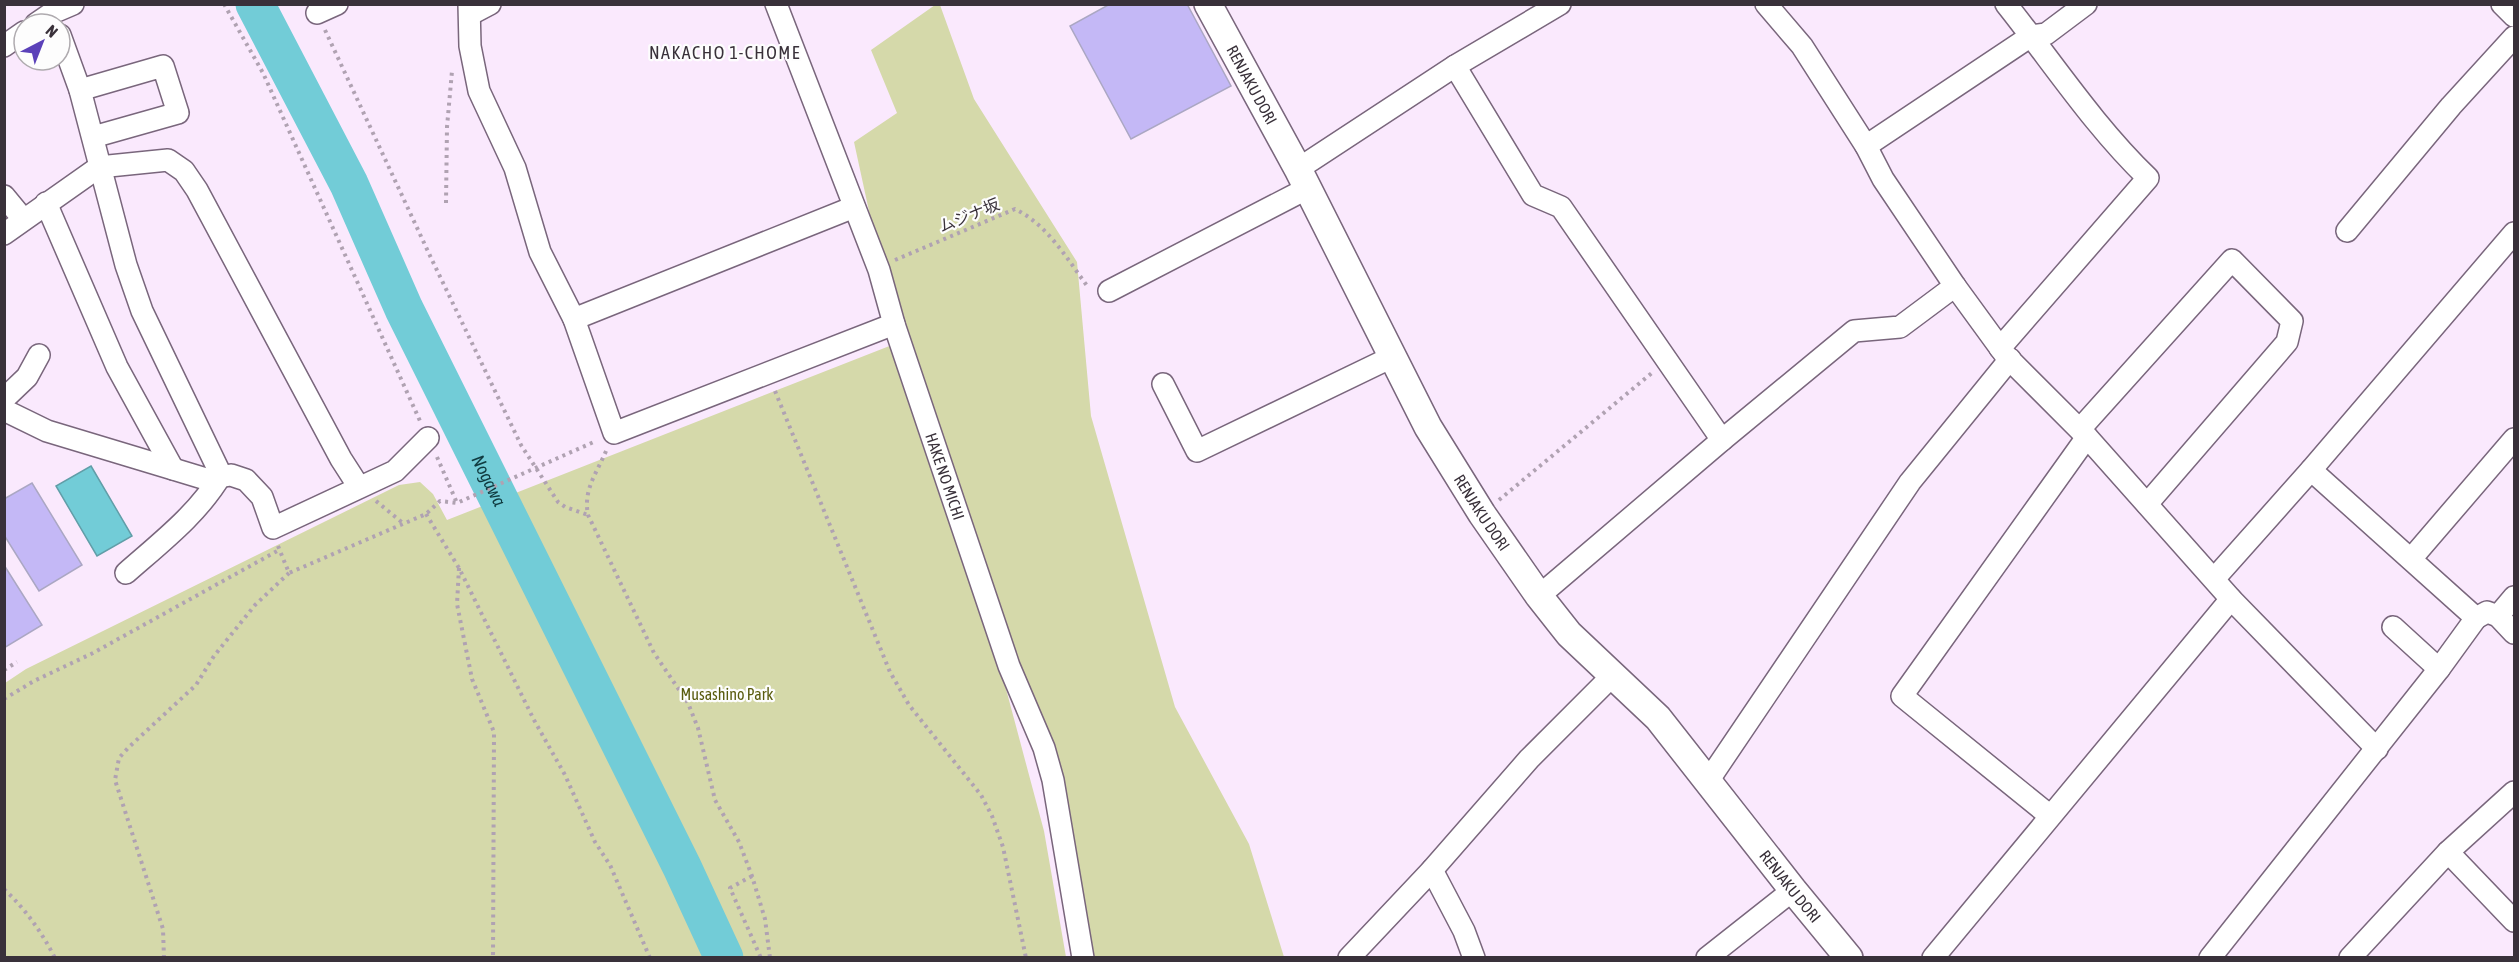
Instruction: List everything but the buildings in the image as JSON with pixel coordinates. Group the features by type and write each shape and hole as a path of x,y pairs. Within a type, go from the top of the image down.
{"main road":[{"name":"RENJAKU DORI","path":"1208,4 1303,179 1428,427 1482,514 1539,596 1569,634 1658,718 1793,890 1849,957"}],"street":[{"path":"56,12 73,4"},
{"path":"317,13 337,4"},
{"path":"490,4 470,9 470,46 479,91 515,168 540,252 574,319 614,433 773,369 894,324"},
{"name":"HAKE NO MICHI","path":"776,4 879,270 894,324 1009,666 1044,748 1053,780 1083,957"},
{"path":"1108,291 1303,179 1455,66 1560,4"},
{"path":"1766,4 1802,46 1866,146 1883,179 1955,286 2005,353 2083,433 2230,599 2377,749"},
{"path":"1708,781 1910,482 2005,353 2148,178 2122,154 2085,109 2006,4"},
{"path":"1866,146 2031,36 2046,34 2086,4"},
{"path":"2502,4 2514,16"},
{"path":"2347,231 2451,106 2514,37"},
{"path":"80,90 163,66 178,113 93,137"},
{"path":"1455,66 1533,195 1562,207 1722,440"},
{"path":"72,68 93,137 126,265 142,311 221,475"},
{"path":"4,234 99,167 168,160 184,171 197,190 341,459 359,487"},
{"path":"4,196 23,219"},
{"path":"46,203 117,367 173,469"},
{"path":"574,319 854,207"},
{"path":"2214,579 2311,470 2514,233"},
{"path":"2049,815 1902,696 2083,433 2232,260 2292,321 2287,342 2147,504"},
{"path":"1539,596 1854,331 1900,327 1955,286"},
{"path":"4,399 27,378 39,355"},
{"path":"1163,384 1197,451 1392,357"},
{"path":"4,410 47,431 206,479 231,475 246,480 262,497 273,528 395,471 428,438"},
{"path":"2411,559 2514,439"},
{"path":"2311,470 2475,618"},
{"path":"126,573 181,524 212,491 221,475"},
{"path":"2498,616 2514,597"},
{"path":"1933,957 2230,599"},
{"path":"2210,957 2377,749 2475,618 2487,612 2498,616 2514,633"},
{"path":"2393,627 2439,669"},
{"path":"1349,957 1432,870 1529,759 1612,676"},
{"path":"2350,957 2448,852 2514,792"},
{"path":"2448,852 2514,921"},
{"path":"1432,870 1464,931 1474,957"},
{"path":"1707,957 1793,890"}],"path":[{"path":"224,4 263,73 366,305 458,503"},
{"path":"317,13 521,445 558,502 588,515"},
{"path":"446,203 447,127 453,62"},
{"name":"ムジナ坂","path":"879,270 903,255 1015,209 1030,216 1045,231 1091,290 1108,291"},
{"path":"1482,514 1667,360"},
{"path":"773,369 773,386 890,672 909,705 953,763 970,780 992,816 1004,847 1026,957"},
{"path":"165,957 163,929 115,780 119,758 195,685 214,656 255,605 289,573 426,514 440,501 458,503 614,433"},
{"path":"614,433 589,484 586,506 588,515 654,653 688,703 698,728 715,800 739,842 752,876 765,919 770,957"},
{"path":"359,487 404,524"},
{"path":"426,514 459,568 534,720 565,775 596,842 610,865 650,957"},
{"path":"273,528 289,573"},
{"path":"4,699 34,681 93,653 279,550"},
{"path":"459,568 457,604 472,680 494,732 493,957"},
{"path":"4,670 17,663"},
{"path":"752,876 730,888 761,957"},
{"path":"4,890 24,909 40,929 55,957"}],"green space":[{"path":"935,5 940,5 974,99 1077,262 1091,416 1175,707 1249,844 1284,957 1090,957 1052,756 967,526 879,257 854,142 897,113 871,50"},
{"name":"Musashino Park","path":"892,345 1002,674 1044,831 1066,957 5,958 5,683 26,669 399,485 420,482 433,494 447,520"}],"water":[{"path":"91,466 132,536 97,556 56,486"}],"waterway":[{"name":"Nogawa","path":"255,4 349,184 404,309 682,867 724,958"}],"district":[{"name":"NAKACHO 1-CHOME","path":"725,52"}]}
